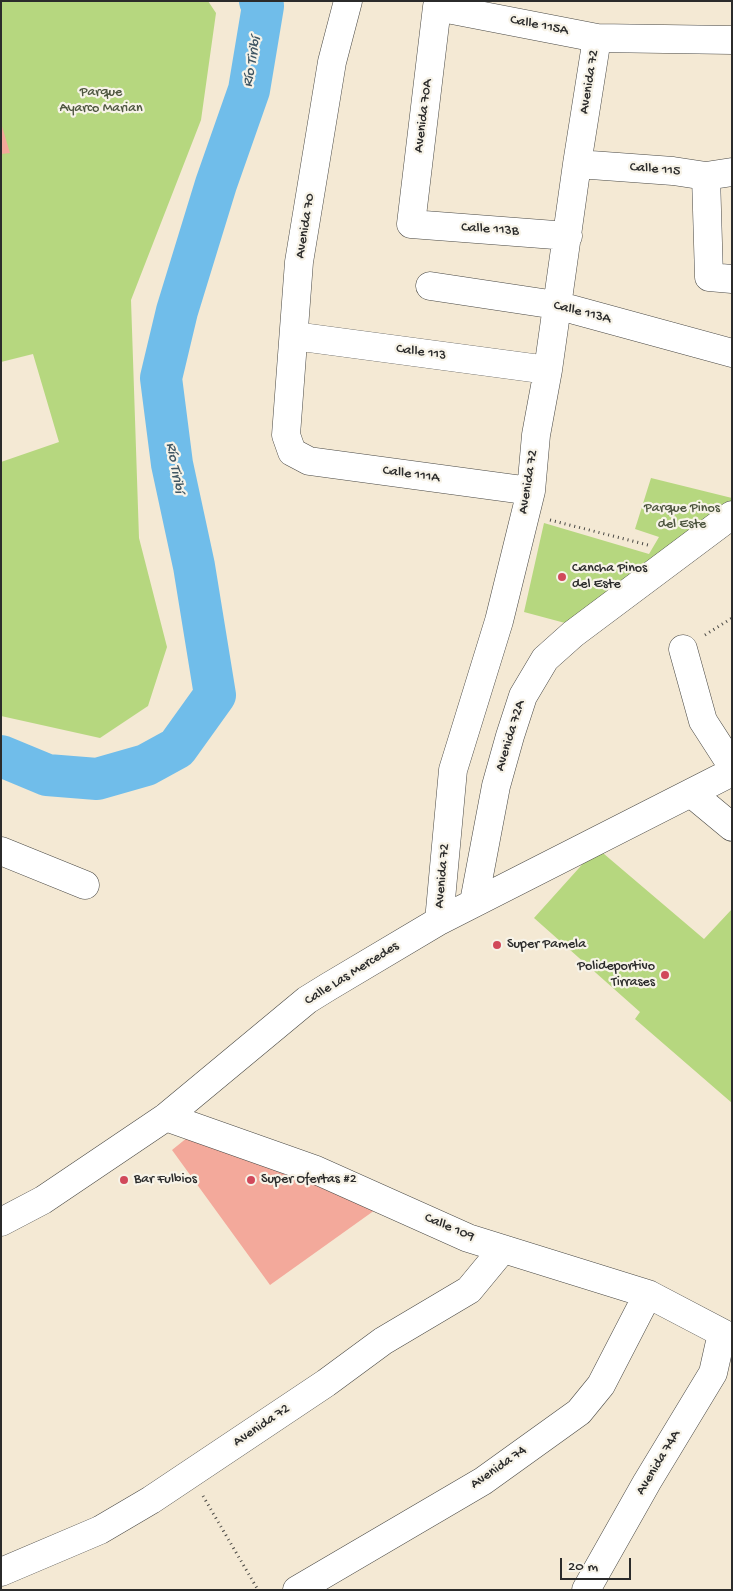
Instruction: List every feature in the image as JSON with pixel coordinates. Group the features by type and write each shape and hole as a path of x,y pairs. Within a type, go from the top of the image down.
{"street":[{"name":"Avenida 70","path":"292,452 286,435 299,262 332,62 348,1"},
{"name":"Calle 115A","path":"437,7 598,38 732,40"},
{"name":"Avenida 70A","path":"411,224 437,7"},
{"name":"Avenida 72","path":"439,921 453,770 472,702 499,621 528,503 536,435 548,370 577,164 598,38"},
{"name":"Calle 115","path":"577,164 719,174"},
{"path":"719,174 720,278"},
{"name":"Calle 113B","path":"411,224 568,236"},
{"name":"Calle 113A","path":"430,286 556,305 732,353"},
{"name":"Calle 113","path":"294,336 548,370"},
{"name":"Calle 111A","path":"292,452 309,461 528,503"},
{"name":"Avenida 72A","path":"474,902 496,786 510,736 523,696 545,659 572,634 732,515"},
{"path":"683,649 703,721 732,766"},
{"name":"Calle Las Mercedes","path":"1,1222 43,1200 166,1117 307,1000 474,902 732,772"},
{"path":"691,793 732,827"},
{"path":"1,851 85,886"},
{"name":"Calle 109","path":"166,1117 316,1170 468,1238 648,1294 727,1335"},
{"name":"Avenida 72","path":"1,1572 100,1530 190,1474 384,1341 469,1290 502,1250"},
{"name":"Avenida 74","path":"297,1590 483,1481 579,1412 601,1385 648,1294"},
{"name":"Avenida 74A","path":"586,1590 647,1482 713,1373 727,1335"}],"path":[{"path":"528,503 650,545"},
{"path":"683,649 732,618"},
{"path":"190,1474 258,1590"}],"green space":[{"name":"Parque Ayarco Marian","path":"1,1 208,1 216,13 201,120 131,300 139,538 167,647 148,706 100,738 1,716 1,462 59,442 33,354 1,362"},
{"name":"Parque Pinos del Este","path":"651,478 732,498 732,518 580,627 524,612 544,523 649,554 659,537 635,529"},
{"name":"Polideportivo Tirrases","path":"597,848 704,939 732,909 732,1103 635,1019 640,1012 534,918"}],"building":[{"path":"1,123 10,153 1,154"},
{"name":"Super Ofertas #2","path":"198,1129 375,1210 270,1285 172,1150"}],"waterway":[{"name":"Río Tiribí","path":"1,756 47,775 97,779 146,765 177,748 215,695 194,566 172,464 161,378 177,311 216,184 249,90 263,6 260,1"}],"place":[{"name":"Cancha Pinos del Este","path":"562,577"},
{"name":"Super Pamela","path":"497,945"},
{"name":"Polideportivo Tirrases","path":"665,975"},
{"name":"Bar Fulbios","path":"124,1180"},
{"name":"Super Ofertas #2","path":"251,1180"}]}
